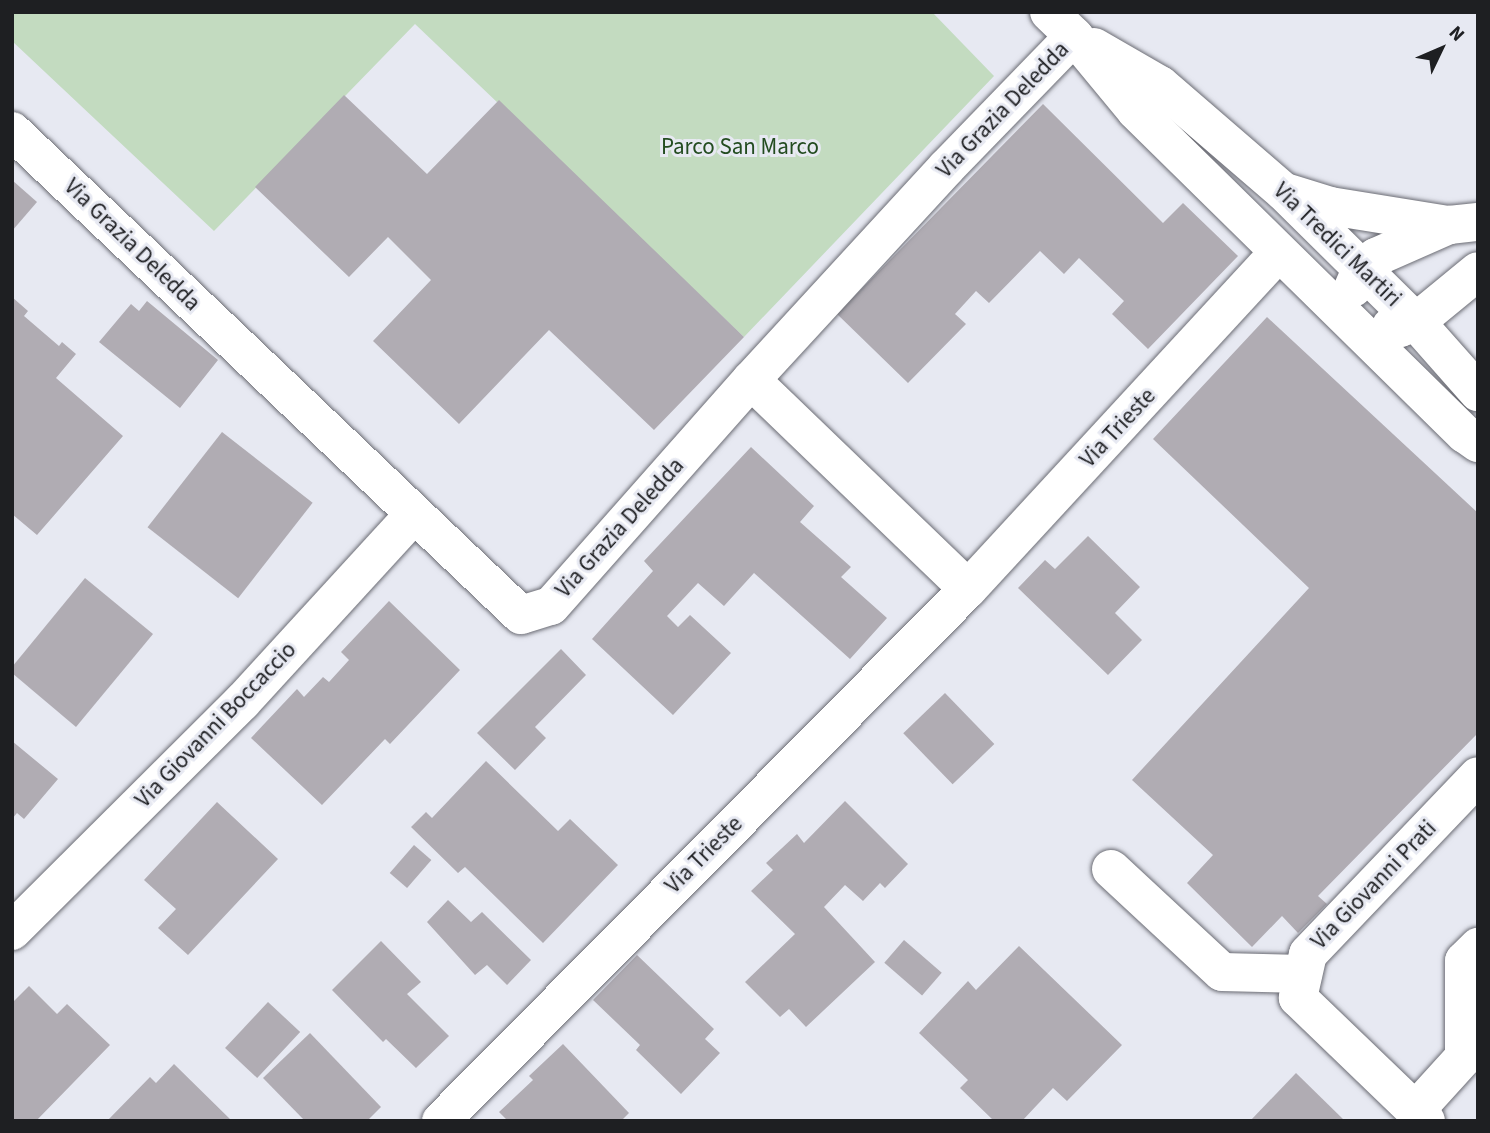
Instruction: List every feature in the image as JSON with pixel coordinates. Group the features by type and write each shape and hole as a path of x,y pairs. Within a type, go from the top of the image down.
{"street":[{"name":"Via Tredici Martiri","path":"1062,24 1136,111 1465,435 1478,443"},
{"name":"Via Tredici Martiri","path":"1062,24 1160,85 1284,192 1357,282"},
{"name":"Via Grazia Deledda","path":"12,131 521,615 551,606 751,380 947,167 1062,24"},
{"name":"Via Tredici Martiri","path":"1173,147 1210,162 1357,282 1416,322 1478,392"},
{"path":"1284,192 1330,206 1463,223"},
{"path":"1377,348 1363,328 1357,282 1376,257 1463,223"},
{"name":"Via Trieste","path":"440,1121 968,589 1266,266"},
{"path":"1416,322 1478,271"},
{"path":"751,380 968,589"},
{"name":"Via Giovanni Boccaccio","path":"12,931 242,702 414,514"},
{"name":"Via Giovanni Prati","path":"1421,1116 1298,998 1308,954 1478,776"},
{"path":"1111,869 1222,972 1303,974"},
{"path":"1421,1116 1464,1057 1464,961 1478,947"}],"green space":[{"name":"Parco San Marco","path":"12,12 932,12 994,76 744,337 415,24 214,231 12,41"}],"building":[{"path":"344,95 427,174 499,100 744,337 654,430 549,330 459,424 373,341 431,280 388,237 349,277 255,187"},
{"path":"1043,104 1163,223 1183,203 1238,256 1148,349 1112,314 1124,301 1079,258 1064,274 1040,251 989,303 976,291 955,314 966,324 908,383 837,314"},
{"path":"12,180 37,202 12,231"},
{"path":"12,297 28,311 24,316 59,346 62,342 76,354 56,378 123,436 37,535 12,514"},
{"path":"147,301 218,360 180,408 99,342 131,304 139,311"},
{"path":"1267,317 1478,513 1478,733 1318,896 1327,904 1298,933 1282,916 1252,947 1187,883 1213,855 1132,780 1309,588 1153,439"},
{"path":"222,432 313,503 238,598 148,527"},
{"path":"751,447 814,506 800,522 851,567 841,577 887,618 850,659 754,573 724,606 698,583 667,616 678,627 690,615 731,653 673,715 592,639 653,571 644,561"},
{"path":"1088,536 1140,587 1115,613 1142,640 1108,675 1018,588 1045,560 1055,569"},
{"path":"85,578 153,634 76,727 12,673 12,667"},
{"path":"389,601 460,670 390,744 385,739 322,805 251,738 297,689 304,697 323,677 329,682 349,660 341,652"},
{"path":"561,649 586,675 535,727 546,738 515,770 477,733"},
{"path":"945,693 994,744 953,784 903,733"},
{"path":"12,741 58,779 24,819 17,813 12,819"},
{"path":"486,761 558,831 570,819 618,865 543,943 465,867 458,873 411,827 426,812 432,818"},
{"path":"845,801 908,864 885,888 880,883 863,901 845,885 824,907 875,962 806,1027 789,1009 780,1017 745,982 795,934 751,891 773,870 766,863 797,834 804,843"},
{"path":"217,802 278,859 188,955 158,928 176,909 144,880"},
{"path":"414,845 431,860 407,888 390,873"},
{"path":"448,900 471,922 482,912 531,960 507,985 487,965 475,975 427,922"},
{"path":"904,940 942,973 922,995 884,963"},
{"path":"381,941 421,982 407,994 449,1036 416,1068 386,1039 383,1042 332,990"},
{"path":"1019,946 1122,1045 1067,1101 1053,1088 1022,1121 994,1121 960,1088 968,1080 919,1033 968,981 976,990"},
{"path":"637,955 714,1029 705,1039 720,1053 681,1094 636,1050 640,1045 593,1000"},
{"path":"29,986 57,1014 67,1004 110,1045 36,1121 12,1121 12,1003"},
{"path":"268,1002 300,1032 257,1078 225,1048"},
{"path":"310,1033 381,1107 367,1121 305,1121 263,1078"},
{"path":"563,1044 629,1113 621,1121 508,1121 499,1112 533,1080 529,1076"},
{"path":"174,1064 232,1121 107,1121 150,1077 156,1083"},
{"path":"1296,1073 1345,1121 1250,1121"}]}
